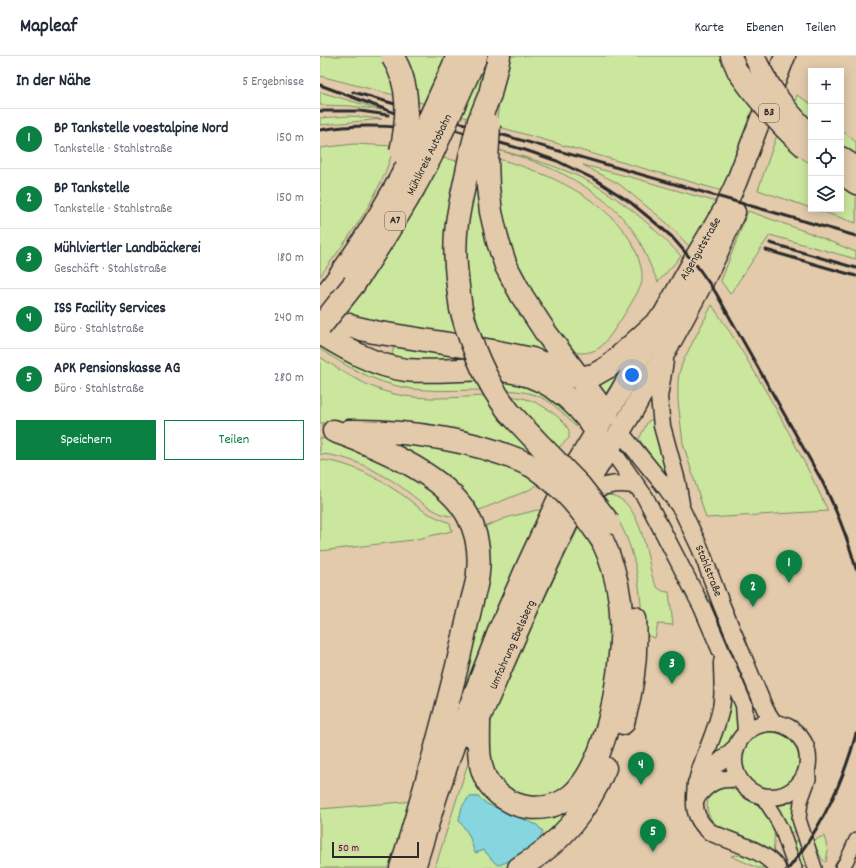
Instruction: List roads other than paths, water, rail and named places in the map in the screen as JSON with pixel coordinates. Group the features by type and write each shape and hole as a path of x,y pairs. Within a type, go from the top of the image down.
{"highway":[{"path":"320,297 342,277 361,229 393,173 416,153 406,123 404,82 392,56"},
{"name":"Mühlkreis Autobahn","path":"320,302 342,277 390,230 414,191 416,153 458,56"},
{"name":"Mühlkreis Autobahn","path":"416,153 476,56"},
{"path":"499,56 490,94 479,121 479,159 488,187 491,212 498,242 506,266 522,296 578,378 598,401 608,432"},
{"path":"479,159 457,225 457,274 461,309 466,329 482,368 537,457 544,473 569,495 580,508 621,544 631,577 636,631 631,691 613,750 600,779 585,807 568,829 552,845 519,868"},
{"name":"Mühlkreis Autobahn","path":"320,327 342,277"},
{"path":"320,313 353,327 374,332 532,358 578,378 594,375 608,367 663,317"},
{"path":"320,333 362,356 382,364 405,370 494,370 512,371 529,375 549,384 566,396 608,432"},
{"path":"327,431 390,432 466,443 514,457 537,457"},
{"path":"327,431 376,447 421,472 449,493 460,504 471,524 478,547 479,560 477,581 431,769 401,868"},
{"path":"479,722 479,753 481,766 486,778 493,789 514,804 527,808 555,805 566,799 585,780 592,767 609,719 619,664 621,632 620,603 617,581 606,531"}],"main road":[{"name":"B3","path":"754,56 765,79 777,98 808,140"},
{"name":"Aigengutstraße","path":"608,432 663,317 696,256 723,211 736,183 785,56"},
{"name":"Aigengutstraße","path":"608,432 667,347 717,254 749,179 796,56"},
{"name":"B3","path":"734,64 752,93 768,112 789,134 808,142"},
{"path":"844,159 856,167"},
{"path":"844,176 856,184"},
{"name":"Umfahrung Ebelsberg","path":"429,868 468,748 542,578 583,494 608,432"},
{"name":"Umfahrung Ebelsberg","path":"415,868 455,743 499,629 528,563 567,479 608,432"}],"street":[{"path":"667,347 659,388 659,404 662,426 678,481 682,510"},
{"name":"Stahlstraße","path":"608,432 637,486 645,497 702,607 744,705 746,732"},
{"name":"Stahlstraße","path":"608,432 667,489 682,510 691,528 755,684 774,723"},
{"path":"583,494 606,485 627,484 637,486"},
{"path":"667,539 691,528"},
{"name":"Stahlstraße","path":"722,652 723,688 721,708 714,732 702,761 696,783 694,800 696,814 703,827 710,832 762,855 777,868"},
{"path":"729,671 739,679 755,684"},
{"path":"696,783 736,747 746,732 758,725 774,723 786,726 798,734 804,742 808,754 809,779 801,801 799,819 815,868"},
{"path":"736,747 734,762 736,774 750,791 761,796 771,797 784,794 794,789 804,777 808,764"},
{"path":"694,800 712,783 720,779 739,779"},
{"path":"761,796 773,813 795,868"},
{"path":"842,868 856,840"}],"water":[{"path":"469,797 478,797 487,804 537,825 543,832 540,838 518,857 498,865 484,850 475,853 469,835 459,820 462,807"}],"railway":[{"path":"320,85 395,113 525,150 557,161 596,180 630,202 672,237 697,266 716,293 822,481 841,524 856,569"},
{"path":"353,92 856,236"},
{"path":"320,111 360,111 388,115"},
{"path":"320,130 353,126 386,126 453,134"},
{"path":"770,243 856,268"},
{"path":"766,250 856,276"},
{"path":"789,868 801,853 830,804 845,770 856,734"}],"place":[{"name":"BP Tankstelle voestalpine Nord","path":"789,583"},
{"name":"BP Tankstelle","path":"753,607"},
{"name":"Mühlviertler Landbäckerei","path":"672,684"},
{"name":"ISS Facility Services","path":"641,785"},
{"name":"APK Pensionskasse AG","path":"653,852"}]}
